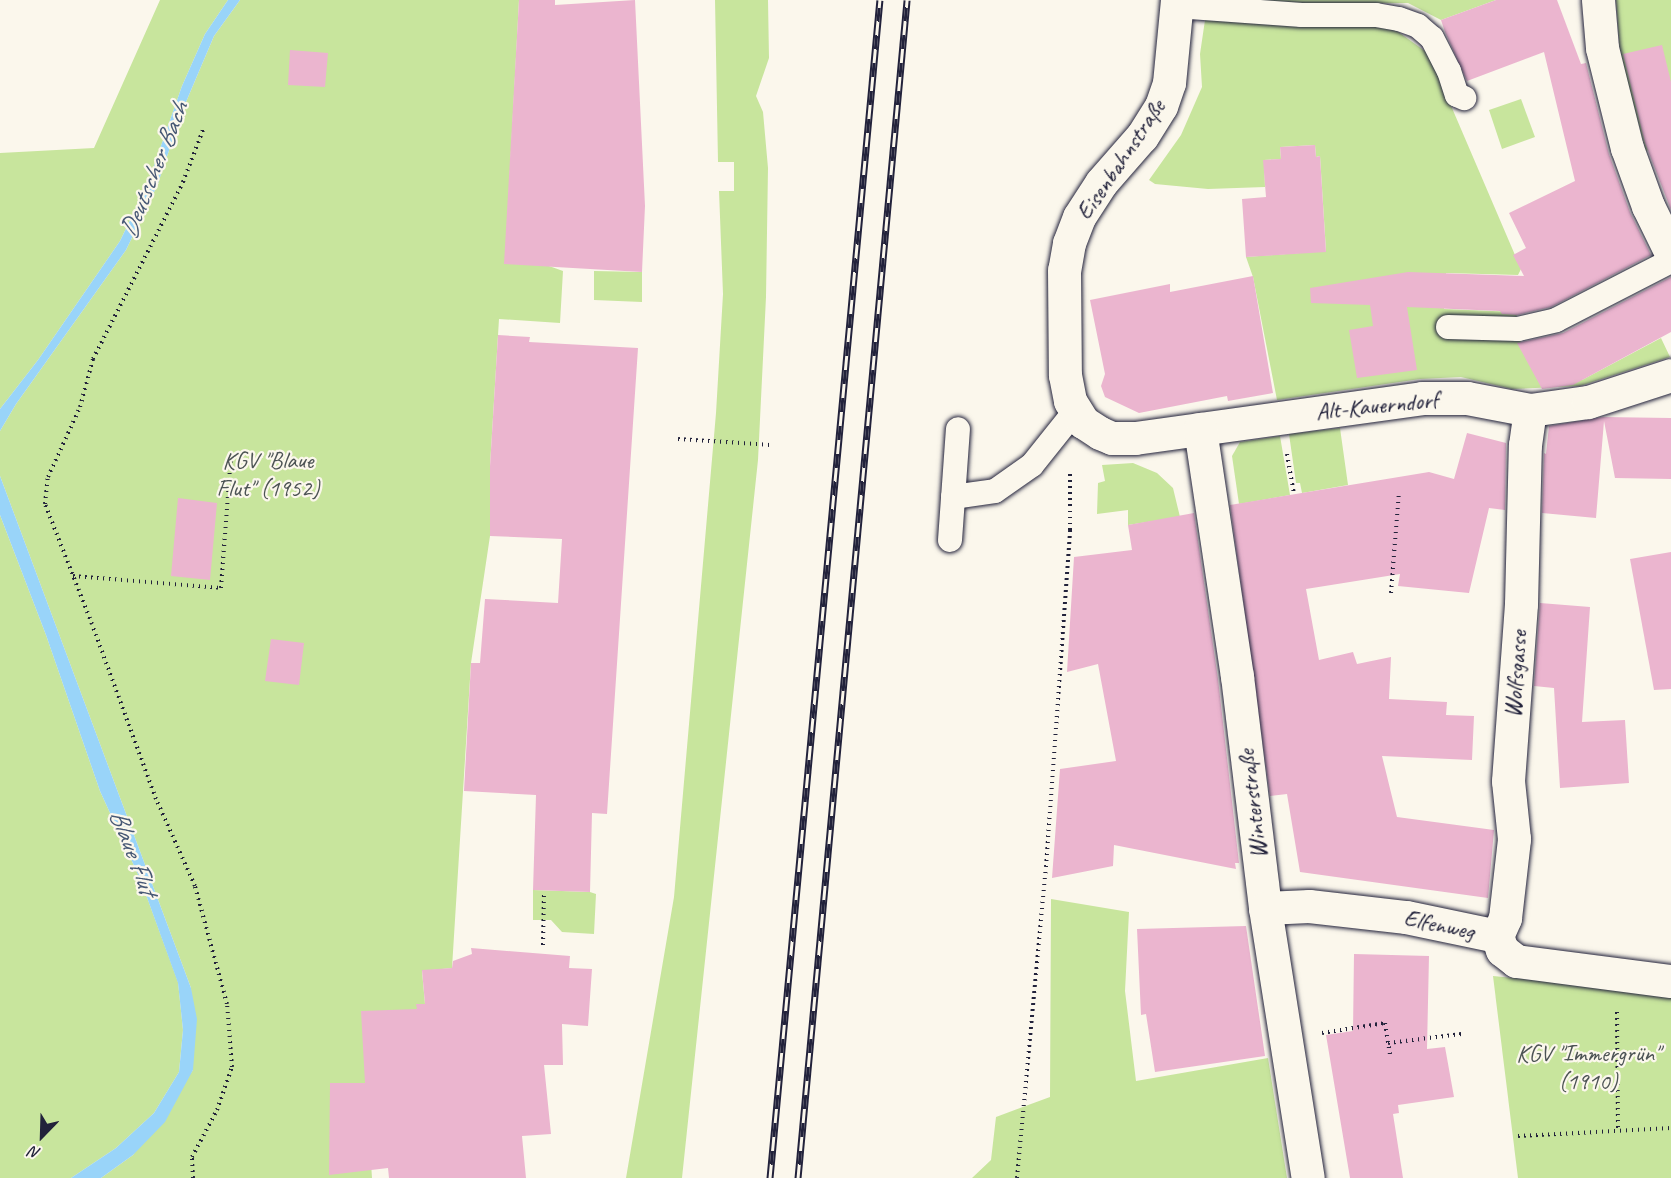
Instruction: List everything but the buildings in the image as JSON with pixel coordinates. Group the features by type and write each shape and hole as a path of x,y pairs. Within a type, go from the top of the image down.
{"street":[{"path":"1598,0 1602,48 1627,148 1648,206 1671,253"},
{"name":"Eisenbahnstraße","path":"1080,416 1070,401 1065,375 1064,270 1069,243 1079,217 1101,183 1142,136 1161,106 1169,83 1177,3"},
{"name":"Alt-Kauerndorf","path":"1080,416 1112,438 1200,429 1422,398 1467,398 1530,410 1587,402 1671,375"},
{"name":"Wolfsgasse","path":"1497,936 1505,918 1514,839 1508,782 1521,604 1525,445 1530,410"},
{"name":"Winterstraße","path":"1200,429 1237,676 1265,908 1308,1178"},
{"name":"Elfenweg","path":"1265,908 1309,906 1373,913 1497,936 1502,950 1516,961 1671,981"}],"lane":[{"path":"1177,3 1302,15 1376,15 1399,19 1418,26 1432,38 1449,71 1457,94 1464,98"},
{"path":"1448,327 1518,329 1556,320 1671,261"},
{"path":"953,497 995,491 1032,465 1080,416"},
{"path":"950,540 958,429"}],"path":[{"path":"193,1178 192,1157 217,1110 232,1067 227,1004 195,886 156,799 73,576 46,514 45,504 48,477 80,407 93,359 183,182 203,130"},
{"path":"1017,1178 1046,867 1070,530 1070,473 1079,449 1080,416"},
{"path":"678,439 770,445"},
{"path":"73,576 220,588 231,456"},
{"path":"1391,593 1399,492"},
{"path":"543,945 544,891"},
{"path":"1616,975 1618,1129"},
{"path":"1286,1038 1385,1023 1390,1055"},
{"path":"1388,1043 1461,1034"},
{"path":"1518,1136 1671,1128"}],"green space":[{"path":"160,0 228,0 205,34 182,86 148,183 120,241 38,360 0,409 0,153 94,148"},
{"name":"KGV \"Blaue Flut\" (1952)","path":"240,0 519,0 505,263 549,266 563,271 560,323 499,319 490,466 490,536 471,663 452,968 422,971 425,1004 417,1005 418,1032 365,1071 372,1178 101,1178 133,1155 193,1070 191,988 0,476 0,431 16,404 126,250 157,186 183,109 214,36"},
{"path":"715,0 768,0 769,58 756,96 763,112 768,168 766,297 758,460 682,1178 626,1178 674,897 716,413 723,294 719,191 734,191 734,162 718,162"},
{"path":"1224,0 1496,0 1441,20 1408,3 1282,4"},
{"path":"1616,0 1671,0 1671,140 1646,151 1620,55"},
{"path":"1205,20 1390,26 1436,59 1443,87 1521,269 1518,275 1446,273 1444,309 1516,312 1522,351 1582,380 1661,338 1670,357 1580,386 1512,389 1461,377 1420,379 1277,400 1253,277 1246,257 1326,251 1320,156 1316,157 1315,145 1280,147 1281,159 1264,160 1265,187 1208,189 1155,184 1149,180 1181,135 1202,87 1200,54"},
{"path":"1521,99 1535,137 1502,149 1489,110"},
{"path":"594,271 642,272 642,302 594,300"},
{"path":"1340,428 1348,485 1302,493 1300,483 1296,483 1289,434"},
{"path":"1280,436 1290,495 1239,504 1232,456 1240,442"},
{"path":"1133,463 1157,473 1173,488 1180,517 1128,525 1128,510 1097,514 1098,483 1105,481 1102,465"},
{"path":"0,515 46,635 100,791 141,881 178,982 183,1030 179,1072 154,1113 116,1148 71,1178 0,1178"},
{"path":"533,890 596,894 594,934 562,932 551,920 533,920"},
{"path":"1051,899 1129,912 1125,991 1136,1081 1268,1058 1287,1178 972,1178 991,1160 996,1117 1050,1097"},
{"name":"KGV \"Immergrün\" (1910)","path":"1493,976 1671,993 1671,1178 1518,1178"}],"water":[{"name":"Deutscher Bach","path":"228,0 240,0 214,36 183,109 157,186 126,250 16,404 0,431 0,409 38,360 120,241 148,183 182,86 205,34"},
{"name":"Blaue Flut","path":"0,476 191,988 197,1019 193,1070 165,1122 133,1155 101,1178 71,1178 116,1148 154,1113 179,1072 183,1030 178,983 141,881 100,791 46,635 0,515"}],"railway":[{"path":"770,1178 880,0"},
{"path":"798,1178 907,0"}]}
